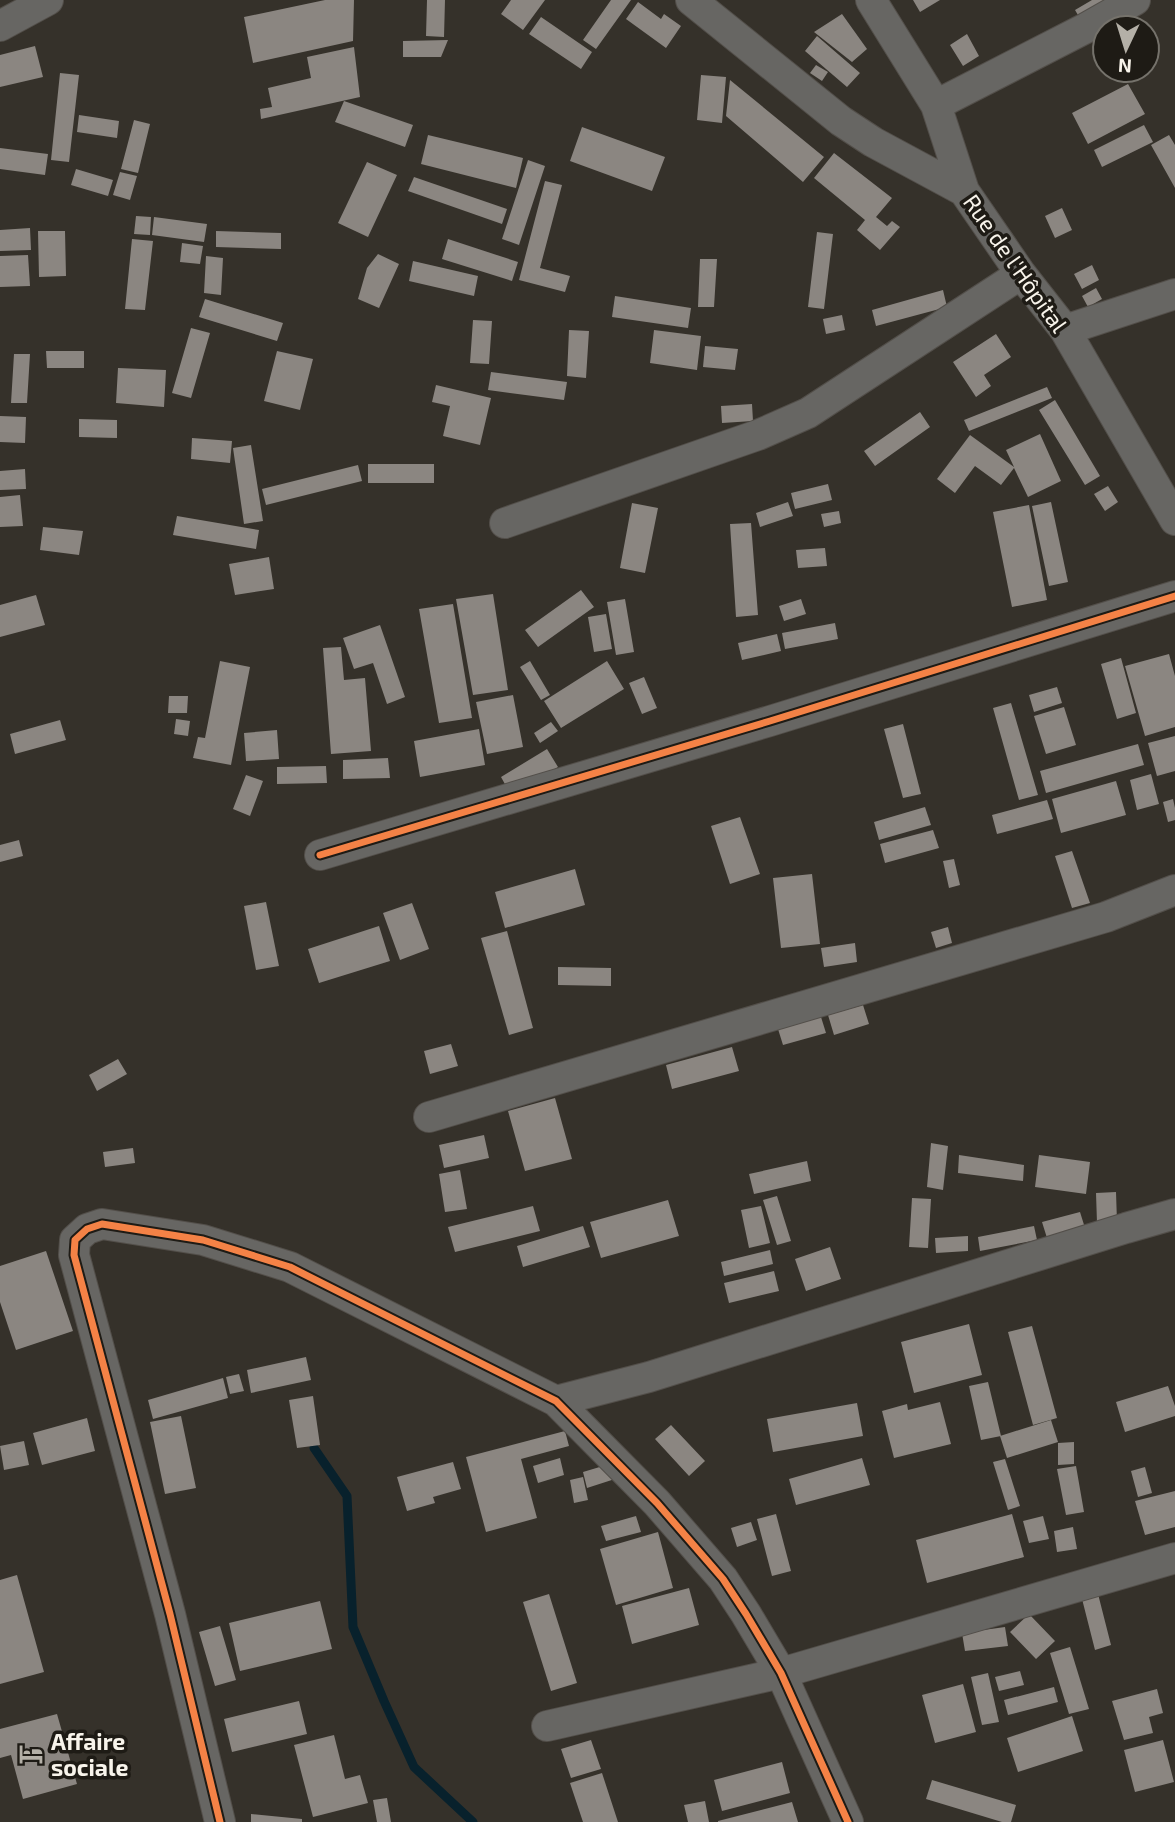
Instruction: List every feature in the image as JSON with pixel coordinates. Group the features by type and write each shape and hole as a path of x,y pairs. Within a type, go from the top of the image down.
{"street":[{"path":"0,26 48,0"},
{"path":"691,0 841,121 873,142 964,191"},
{"name":"Rue de l'Hôpital","path":"871,0 936,105 964,191 1021,274 1065,330 1175,520"},
{"path":"936,105 1135,0"},
{"path":"505,523 758,435 808,413 1021,274"},
{"path":"1065,330 1175,294"},
{"path":"320,855 770,722 1175,596"},
{"path":"429,1117 1105,917 1175,890"},
{"path":"556,1401 649,1377 1175,1214"},
{"path":"220,1822 170,1614 74,1255 75,1240 87,1229 102,1224 203,1240 290,1267 556,1401 657,1503 723,1579 781,1672 848,1822"},
{"path":"547,1726 781,1672 1175,1558"}],"building":[{"path":"325,0 354,0 353,41 253,63 244,17"},
{"path":"427,0 445,0 444,37 426,36"},
{"path":"511,0 545,0 523,30 501,14"},
{"path":"611,0 631,0 596,49 583,40"},
{"path":"913,0 940,0 920,12"},
{"path":"1092,0 1134,0 1109,14 1091,14 1091,24 1085,27 1075,10"},
{"path":"638,2 661,19 664,14 681,26 666,48 626,19"},
{"path":"842,14 867,49 852,62 814,32"},
{"path":"541,17 592,52 581,69 529,34"},
{"path":"967,34 979,56 963,66 950,45"},
{"path":"817,36 860,73 847,87 805,51"},
{"path":"448,40 441,57 403,57 403,41"},
{"path":"35,46 43,77 0,87 0,55"},
{"path":"354,47 360,97 261,119 260,109 272,107 268,88 311,78 307,57"},
{"path":"816,65 828,72 822,81 810,73"},
{"path":"60,73 79,75 69,162 51,160"},
{"path":"701,75 726,77 722,123 697,120"},
{"path":"730,80 824,157 803,182 726,116"},
{"path":"1128,84 1145,114 1088,144 1072,113"},
{"path":"344,101 413,125 405,147 335,122"},
{"path":"79,115 119,121 117,138 77,132"},
{"path":"134,120 150,124 138,173 121,169"},
{"path":"1144,125 1153,142 1102,167 1094,150"},
{"path":"582,127 665,157 652,191 570,161"},
{"path":"428,135 523,158 516,188 421,164"},
{"path":"1169,135 1175,145 1175,188 1151,145"},
{"path":"0,148 48,154 45,175 0,169"},
{"path":"834,153 892,198 876,217 887,226 892,221 900,227 880,250 857,230 865,220 814,178"},
{"path":"528,160 545,166 519,245 502,239"},
{"path":"367,162 397,175 368,237 338,223"},
{"path":"76,169 113,180 108,196 71,185"},
{"path":"120,172 137,176 130,200 113,195"},
{"path":"414,177 507,209 502,224 408,191"},
{"path":"545,181 562,185 540,268 570,276 565,292 519,280"},
{"path":"1062,208 1072,230 1055,238 1045,216"},
{"path":"136,216 151,217 150,235 134,234"},
{"path":"154,217 207,224 204,242 152,235"},
{"path":"30,228 31,250 0,251 0,230"},
{"path":"38,231 65,231 66,276 39,277"},
{"path":"216,231 281,233 281,249 216,247"},
{"path":"817,232 833,234 824,309 808,307"},
{"path":"132,239 153,241 145,310 125,309"},
{"path":"448,239 518,262 512,281 442,259"},
{"path":"182,243 203,246 200,264 180,262"},
{"path":"378,254 399,264 379,308 358,299 367,268"},
{"path":"28,255 30,286 0,287 0,256"},
{"path":"206,256 223,258 221,295 204,293"},
{"path":"700,259 717,259 714,307 698,307"},
{"path":"413,261 478,276 474,296 409,281"},
{"path":"1092,265 1099,280 1082,289 1074,274"},
{"path":"1096,288 1102,299 1088,307 1082,296"},
{"path":"943,290 947,307 876,326 872,310"},
{"path":"615,296 691,308 688,328 612,317"},
{"path":"205,299 283,323 277,341 199,317"},
{"path":"842,315 845,330 826,334 823,319"},
{"path":"473,320 492,321 489,364 470,363"},
{"path":"191,328 210,333 191,398 172,393"},
{"path":"569,330 589,331 586,378 567,376"},
{"path":"654,330 701,336 697,370 650,363"},
{"path":"996,334 1011,357 984,375 991,386 976,397 953,362"},
{"path":"705,346 738,349 735,370 703,367"},
{"path":"46,351 84,351 84,368 47,368"},
{"path":"277,351 313,359 300,410 264,401"},
{"path":"14,354 30,354 27,403 11,403"},
{"path":"118,368 166,370 164,407 116,403"},
{"path":"491,372 567,382 564,400 488,390"},
{"path":"436,385 491,398 480,445 443,436 450,406 432,402"},
{"path":"1047,387 1052,398 969,431 964,420"},
{"path":"1055,400 1100,476 1085,485 1039,410"},
{"path":"752,404 753,421 722,423 721,406"},
{"path":"920,412 930,427 875,466 864,451"},
{"path":"0,416 26,417 25,443 0,442"},
{"path":"79,419 117,420 117,438 79,437"},
{"path":"1040,434 1061,481 1028,497 1014,468 1001,485 975,466 955,493 937,479 970,435 1014,467 1006,450"},
{"path":"192,438 232,441 230,463 191,459"},
{"path":"251,445 263,521 244,524 233,448"},
{"path":"368,464 434,464 434,483 368,483"},
{"path":"358,465 362,481 266,505 262,489"},
{"path":"25,469 26,489 0,490 0,471"},
{"path":"828,484 832,500 795,509 791,493"},
{"path":"1108,486 1118,502 1105,511 1094,494"},
{"path":"20,495 23,526 0,527 0,497"},
{"path":"788,502 793,516 760,527 756,513"},
{"path":"1051,502 1068,582 1049,586 1032,506"},
{"path":"632,503 658,508 645,573 620,568"},
{"path":"1029,505 1047,600 1012,607 993,512"},
{"path":"839,511 841,523 824,527 821,514"},
{"path":"177,516 259,530 256,549 173,535"},
{"path":"751,523 758,615 736,617 730,524"},
{"path":"43,527 83,531 79,555 40,550"},
{"path":"825,548 827,566 798,568 796,550"},
{"path":"269,557 274,589 235,595 229,564"},
{"path":"581,590 594,607 538,647 525,630"},
{"path":"493,594 508,690 473,695 456,599"},
{"path":"36,595 45,625 0,637 0,605"},
{"path":"625,599 634,652 616,655 607,602"},
{"path":"801,599 806,614 784,621 779,606"},
{"path":"453,604 472,718 439,723 419,609"},
{"path":"606,614 612,649 594,652 588,617"},
{"path":"835,623 838,639 785,649 782,633"},
{"path":"380,625 405,697 387,704 373,663 354,669 343,638"},
{"path":"777,634 781,651 742,660 738,643"},
{"path":"341,647 344,680 365,678 371,751 331,754 323,648"},
{"path":"1169,654 1175,676 1175,727 1145,736 1125,666"},
{"path":"1121,658 1136,713 1117,719 1101,664"},
{"path":"220,661 250,667 231,765 193,758 198,737 205,738"},
{"path":"530,661 550,695 541,700 520,667"},
{"path":"607,661 624,689 561,728 544,701"},
{"path":"644,677 657,708 642,714 629,683"},
{"path":"1057,687 1062,703 1034,712 1029,695"},
{"path":"513,695 523,747 487,754 476,702"},
{"path":"169,696 188,696 187,713 168,713"},
{"path":"1011,703 1038,795 1019,800 993,708"},
{"path":"1064,707 1076,745 1046,754 1034,716"},
{"path":"176,719 190,721 188,736 174,734"},
{"path":"60,720 66,740 15,754 10,734"},
{"path":"551,722 558,731 540,743 534,733"},
{"path":"903,724 921,794 903,798 884,729"},
{"path":"479,729 485,765 420,777 414,741"},
{"path":"277,730 279,759 246,761 244,733"},
{"path":"1175,736 1175,771 1157,776 1148,743"},
{"path":"1138,744 1144,765 1046,793 1040,771"},
{"path":"547,749 558,767 511,795 501,777"},
{"path":"388,758 390,778 343,779 343,760"},
{"path":"326,766 327,783 277,784 277,767"},
{"path":"1151,774 1159,804 1137,810 1130,780"},
{"path":"246,775 263,781 250,816 233,809"},
{"path":"1116,781 1126,815 1061,833 1052,799"},
{"path":"1173,799 1175,820 1168,822 1163,802"},
{"path":"1047,800 1053,819 997,834 992,815"},
{"path":"925,807 931,825 879,840 874,822"},
{"path":"740,817 760,874 730,884 711,826"},
{"path":"933,830 939,848 885,863 880,844"},
{"path":"19,840 23,856 0,862 0,845"},
{"path":"1072,851 1090,903 1072,908 1055,856"},
{"path":"954,859 960,885 949,888 943,861"},
{"path":"575,869 585,905 505,928 495,892"},
{"path":"812,874 820,944 781,948 773,878"},
{"path":"266,902 279,966 256,970 244,906"},
{"path":"412,903 429,949 400,960 383,913"},
{"path":"379,926 390,961 319,983 308,949"},
{"path":"948,927 952,943 936,948 931,932"},
{"path":"507,931 533,1028 509,1035 481,938"},
{"path":"855,943 857,962 824,967 821,948"},
{"path":"558,967 611,968 611,986 558,985"},
{"path":"863,1005 869,1024 834,1035 828,1015"},
{"path":"821,1017 826,1033 783,1045 778,1029"},
{"path":"451,1044 458,1066 430,1074 424,1051"},
{"path":"732,1047 739,1071 672,1089 666,1065"},
{"path":"118,1059 127,1074 97,1091 89,1075"},
{"path":"555,1098 572,1159 525,1171 508,1111"},
{"path":"484,1135 489,1158 444,1168 439,1145"},
{"path":"931,1143 948,1146 943,1190 927,1187"},
{"path":"133,1148 135,1163 105,1167 103,1152"},
{"path":"959,1155 1024,1165 1023,1181 958,1173"},
{"path":"1039,1155 1090,1162 1086,1194 1035,1187"},
{"path":"807,1161 811,1181 754,1194 749,1174"},
{"path":"460,1170 467,1209 445,1212 439,1174"},
{"path":"1116,1192 1117,1222 1097,1223 1096,1193"},
{"path":"777,1196 791,1241 777,1245 763,1200"},
{"path":"912,1198 931,1199 928,1248 909,1247"},
{"path":"668,1200 679,1236 601,1258 590,1222"},
{"path":"533,1206 540,1231 455,1252 448,1227"},
{"path":"761,1206 770,1243 749,1248 741,1210"},
{"path":"1080,1212 1085,1228 1047,1238 1042,1222"},
{"path":"583,1226 590,1247 523,1267 517,1246"},
{"path":"1034,1226 1037,1240 980,1251 978,1237"},
{"path":"968,1236 968,1251 936,1253 935,1238"},
{"path":"830,1247 841,1279 806,1291 795,1259"},
{"path":"770,1250 773,1264 724,1276 721,1262"},
{"path":"46,1251 73,1331 16,1350 0,1302 0,1266"},
{"path":"774,1271 779,1291 729,1303 724,1283"},
{"path":"969,1324 982,1375 914,1393 901,1342"},
{"path":"1032,1326 1057,1418 1033,1425 1008,1332"},
{"path":"306,1357 311,1380 251,1393 247,1370"},
{"path":"239,1374 244,1391 230,1394 226,1377"},
{"path":"223,1378 228,1398 153,1419 148,1400"},
{"path":"988,1382 1001,1436 981,1440 969,1386"},
{"path":"1168,1386 1175,1406 1175,1416 1125,1432 1116,1402"},
{"path":"313,1396 320,1445 297,1448 289,1400"},
{"path":"940,1402 951,1444 894,1458 882,1411 907,1404 908,1410"},
{"path":"857,1403 863,1436 773,1452 767,1419"},
{"path":"181,1416 196,1488 165,1494 150,1422"},
{"path":"87,1418 95,1451 42,1465 33,1433"},
{"path":"1051,1420 1058,1442 1007,1458 1000,1436"},
{"path":"671,1425 705,1461 689,1476 655,1439"},
{"path":"565,1431 569,1446 521,1459 537,1518 486,1532 466,1457"},
{"path":"24,1441 29,1465 4,1470 0,1446"},
{"path":"1074,1442 1074,1464 1058,1465 1058,1443"},
{"path":"560,1458 564,1475 538,1483 533,1466"},
{"path":"862,1458 870,1485 796,1505 789,1479"},
{"path":"1005,1459 1020,1506 1008,1510 993,1462"},
{"path":"453,1462 461,1489 433,1497 435,1503 407,1511 397,1477"},
{"path":"613,1463 618,1478 587,1488 583,1472"},
{"path":"1076,1466 1084,1512 1066,1515 1057,1469"},
{"path":"1145,1467 1152,1493 1138,1497 1131,1471"},
{"path":"583,1477 588,1500 574,1503 570,1480"},
{"path":"1175,1491 1175,1527 1145,1535 1135,1501"},
{"path":"776,1514 791,1571 772,1576 757,1519"},
{"path":"1012,1514 1024,1557 927,1583 916,1540"},
{"path":"636,1516 641,1532 606,1541 601,1526"},
{"path":"1043,1516 1049,1539 1029,1543 1023,1521"},
{"path":"751,1522 757,1540 737,1547 731,1528"},
{"path":"1073,1527 1077,1549 1057,1552 1054,1531"},
{"path":"658,1532 673,1588 616,1605 600,1549"},
{"path":"17,1575 44,1672 0,1684 0,1580"},
{"path":"689,1588 699,1625 632,1644 622,1606"},
{"path":"1097,1590 1111,1645 1095,1650 1081,1595"},
{"path":"549,1594 577,1683 551,1691 523,1602"},
{"path":"320,1601 332,1649 240,1671 229,1623"},
{"path":"1029,1614 1055,1641 1036,1659 1010,1632"},
{"path":"220,1626 236,1680 215,1686 199,1632"},
{"path":"1005,1627 1008,1646 965,1651 962,1633"},
{"path":"1070,1647 1089,1709 1069,1714 1050,1653"},
{"path":"1020,1671 1024,1685 999,1691 995,1677"},
{"path":"988,1673 999,1722 982,1725 971,1677"},
{"path":"963,1684 976,1732 935,1743 922,1695"},
{"path":"1054,1687 1058,1702 1008,1715 1004,1700"},
{"path":"1157,1689 1163,1713 1149,1717 1153,1733 1124,1740 1112,1701"},
{"path":"299,1701 307,1734 232,1752 224,1719"},
{"path":"57,1714 77,1784 23,1799 11,1755 0,1758 0,1729"},
{"path":"1072,1716 1083,1751 1018,1772 1007,1738"},
{"path":"334,1735 345,1779 360,1775 368,1803 313,1817 294,1745"},
{"path":"591,1740 601,1769 571,1778 561,1749"},
{"path":"1163,1740 1174,1782 1135,1792 1124,1750"},
{"path":"782,1762 790,1793 722,1811 714,1780"},
{"path":"602,1773 618,1822 583,1822 570,1783"},
{"path":"932,1780 1016,1805 1011,1822 1002,1822 926,1799"},
{"path":"387,1798 391,1822 377,1822 373,1800"},
{"path":"705,1801 709,1822 688,1822 684,1805"},
{"path":"792,1802 798,1822 718,1822 718,1821"},
{"path":"251,1814 302,1819 302,1822 251,1822"}],"waterway":[{"path":"314,1448 347,1496 353,1627 384,1701 414,1767 473,1822"}],"cycle path":[{"path":"320,855 770,721 1175,596"},
{"path":"220,1822 170,1614 74,1255 75,1240 87,1229 102,1224 203,1240 290,1267 556,1401 657,1503 723,1579 781,1673 848,1822"}],"place":[{"name":"Affaire sociale","path":"31,1754"}]}
